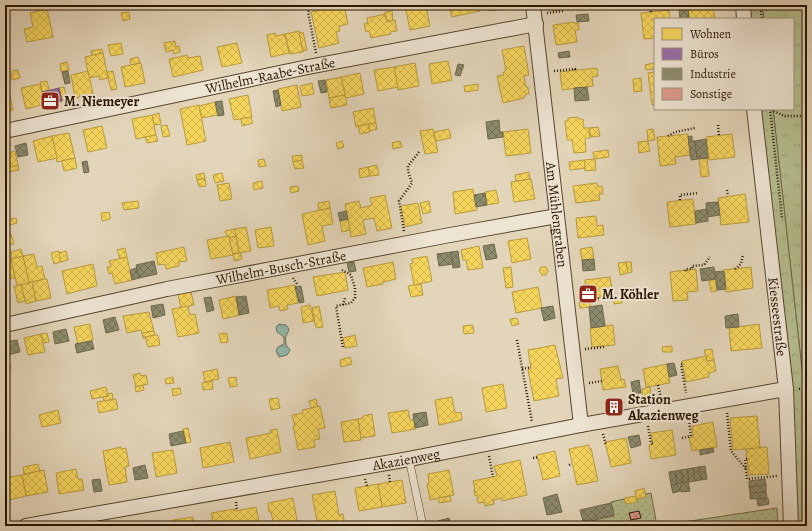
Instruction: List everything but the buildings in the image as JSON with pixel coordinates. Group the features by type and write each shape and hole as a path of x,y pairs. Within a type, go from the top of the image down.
{"street":[{"path":"743,5 744,18"},
{"name":"Wilhelm-Raabe-Straße","path":"5,131 318,65 535,14"},
{"name":"Am Mühlengraben","path":"535,14 582,425"},
{"name":"Kiesseestraße","path":"754,110 786,389 791,526"},
{"name":"Wilhelm-Busch-Straße","path":"5,325 167,289 406,243 558,216"},
{"name":"Akazienweg","path":"26,526 409,459 646,413 786,389"}],"lane":[{"path":"409,459 423,526"}],"path":[{"path":"651,12 652,7 663,7 668,5"},
{"path":"760,5 762,18"},
{"path":"317,10 316,7 311,8 308,12 318,65"},
{"path":"535,14 564,11 564,9"},
{"path":"541,73 575,70"},
{"path":"772,110 785,116 807,116"},
{"path":"718,125 719,136"},
{"path":"668,136 675,132 695,128"},
{"path":"406,243 399,201 412,183 408,166 420,152"},
{"path":"727,190 728,196"},
{"path":"680,200 680,195 698,193"},
{"path":"735,269 742,264 743,254"},
{"path":"685,271 692,269 692,266 704,265 710,257"},
{"path":"342,270 350,275 356,298 353,302 336,306 343,348"},
{"path":"343,305 345,298"},
{"path":"567,303 600,298"},
{"path":"517,340 535,434"},
{"path":"573,351 604,347 603,346"},
{"path":"522,369 531,367"},
{"path":"800,389 807,388"},
{"path":"726,399 731,451 746,470"},
{"path":"646,413 652,444"},
{"path":"682,438 691,436"},
{"path":"486,444 493,477"},
{"path":"533,458 538,457"},
{"path":"747,459 745,459 747,478 789,475"}],"green space":[{"path":"748,5 762,5 764,18 750,18"},
{"path":"762,5 807,5 807,380 803,378 773,110 794,110 794,18 764,18"},
{"path":"760,110 773,110 803,378 802,396 807,526 797,526 792,379"},
{"path":"807,395 807,526 802,396"},
{"path":"651,493 657,526 580,526 580,523 614,516 611,502"},
{"path":"777,508 778,526 657,526"}],"water":[{"path":"279,324 286,325 289,329 286,336 286,345 290,350 287,355 279,357 276,351 278,347 284,344 284,337 277,332 276,327"}],"place":[{"name":"M. Niemeyer","path":"50,101"},
{"name":"M. Köhler","path":"588,294"},
{"name":"Station Akazienweg","path":"614,407"}]}
